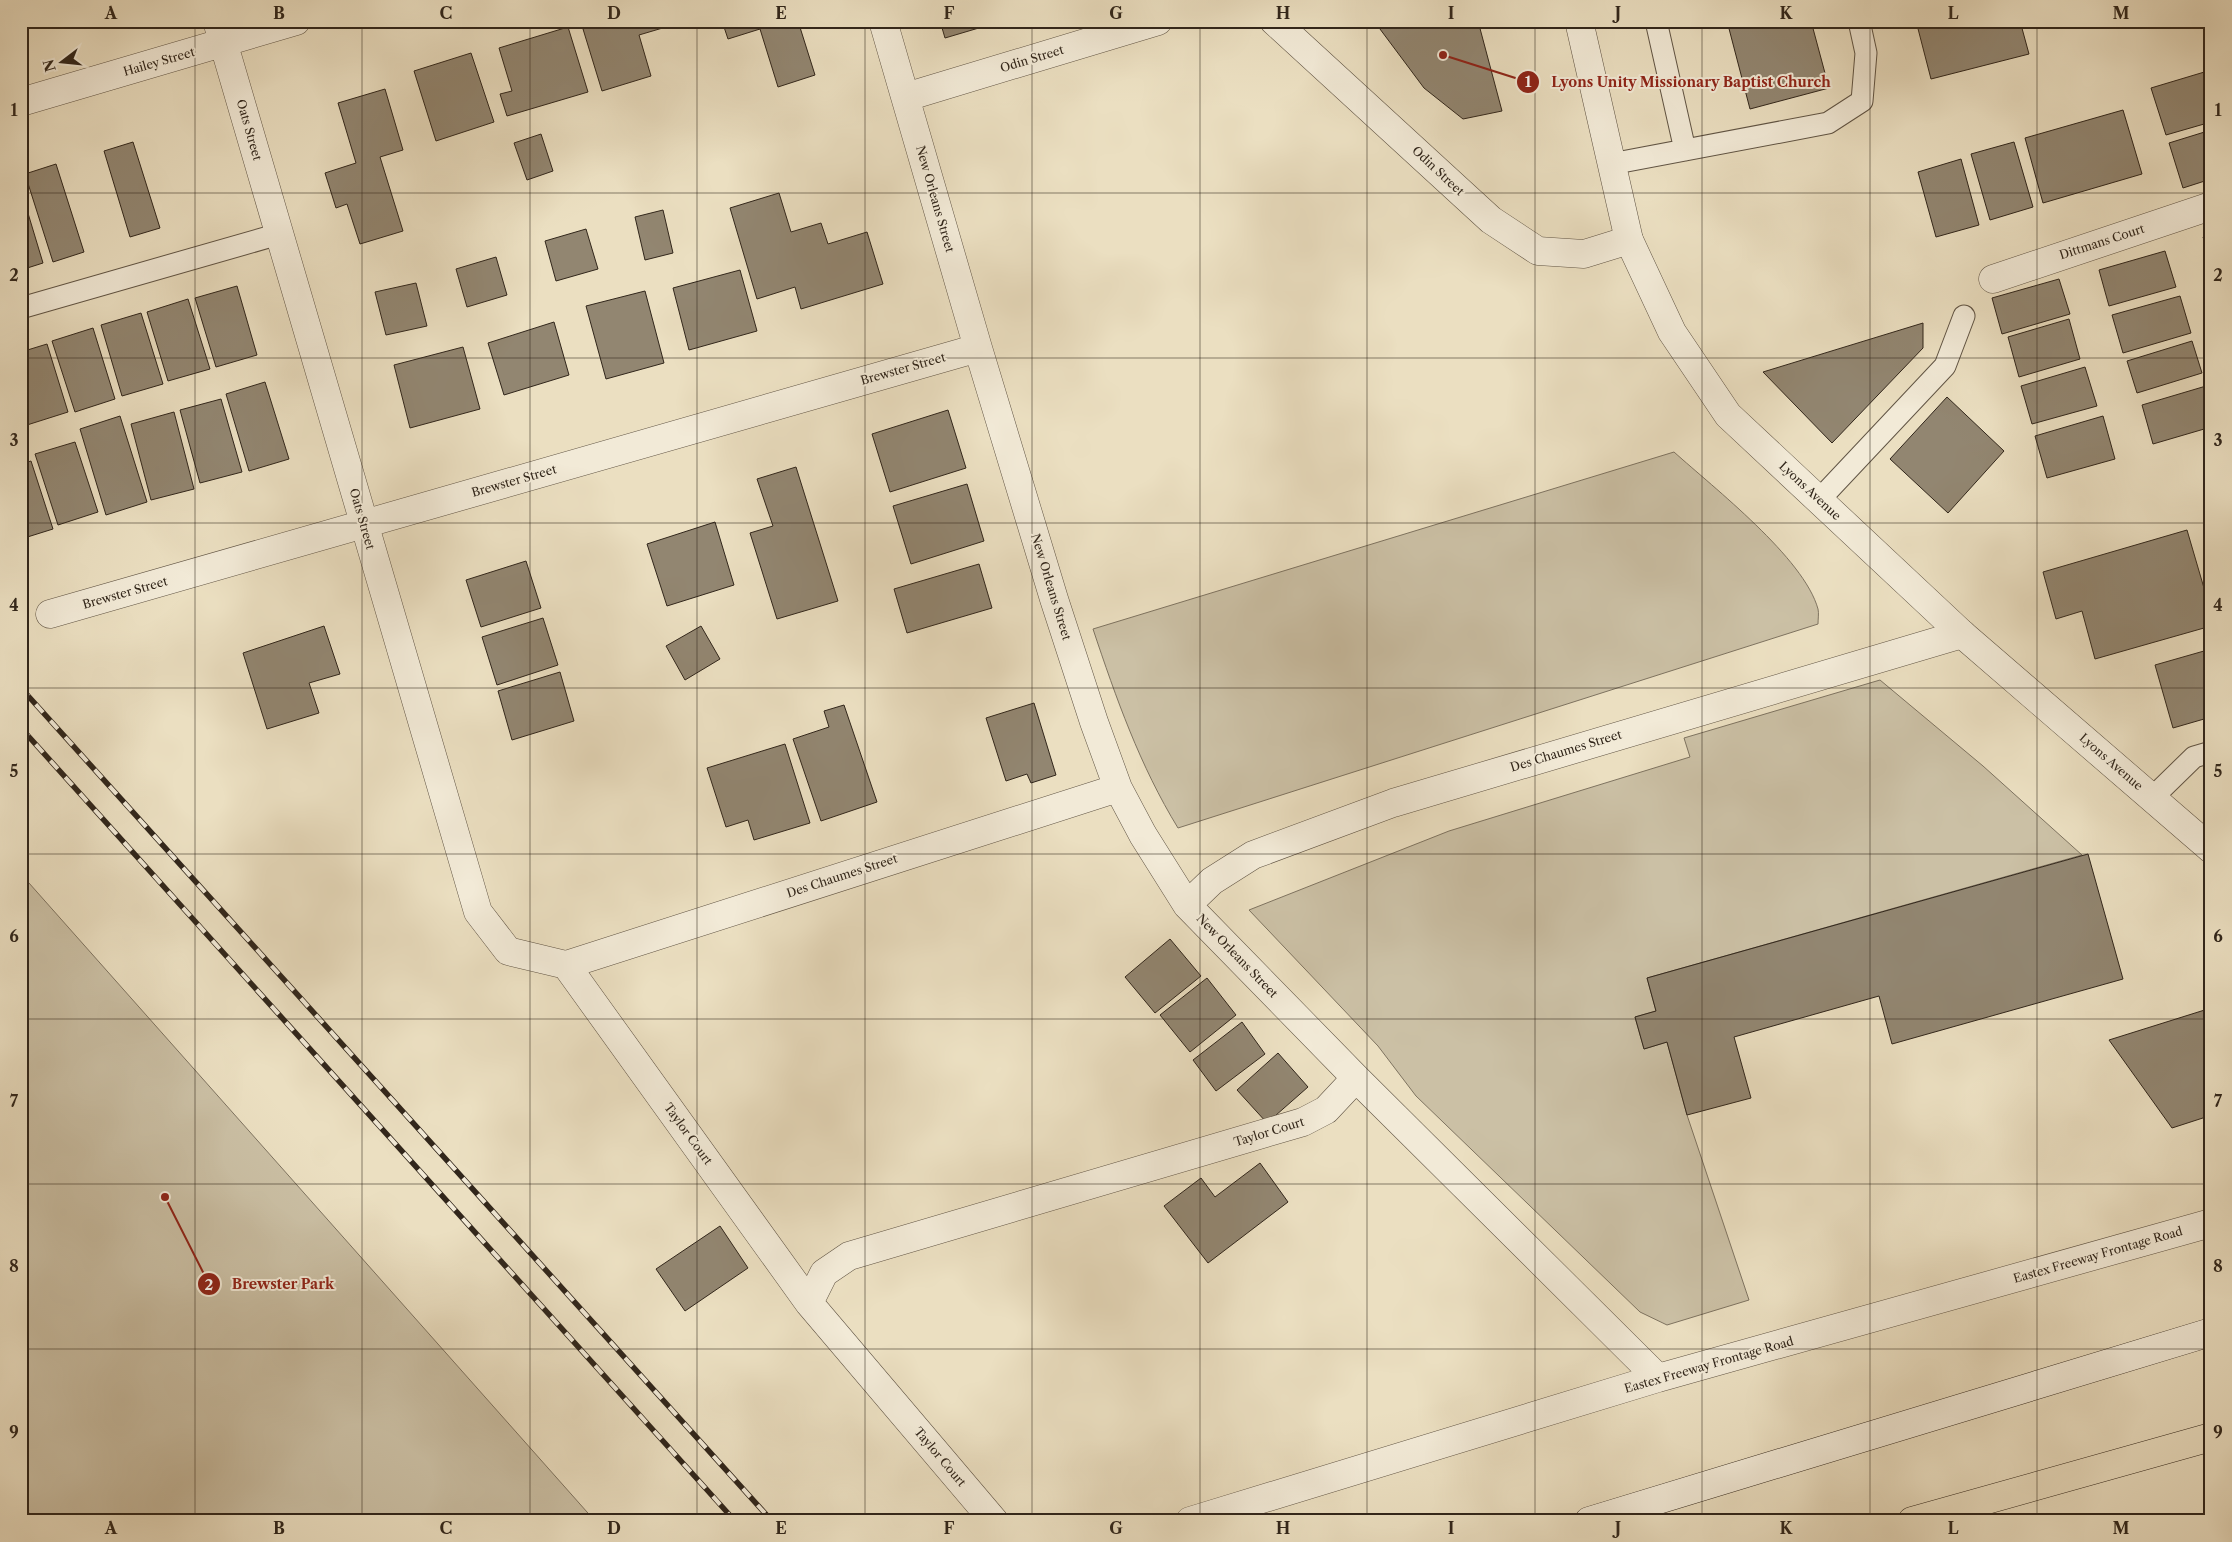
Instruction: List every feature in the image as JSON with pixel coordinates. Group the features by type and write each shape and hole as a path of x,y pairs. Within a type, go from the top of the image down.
{"highway":[{"path":"1912,1521 2211,1437"}],"street":[{"name":"Hailey Street","path":"21,102 220,32 296,21"},
{"name":"New Orleans Street","path":"883,21 978,348 1057,609 1118,788 1143,835 1188,905 1356,1078"},
{"name":"Odin Street","path":"1274,21 1491,220 1538,251 1584,254 1629,240"},
{"name":"Lyons Avenue","path":"1578,21 1629,240 1672,332 1728,415 1962,634 2211,849"},
{"name":"Odin Street","path":"906,97 1144,23"},
{"name":"Oats Street","path":"220,32 478,912 508,951 566,964"},
{"name":"Dittmans Court","path":"1994,279 2211,206"},
{"name":"Brewster Street","path":"50,614 978,348"},
{"name":"Des Chaumes Street","path":"1188,905 1212,880 1253,855 1393,803 1962,634"},
{"name":"Des Chaumes Street","path":"566,964 1118,788"},
{"name":"Taylor Court","path":"566,964 809,1303 994,1521"},
{"name":"Taylor Court","path":"809,1303 824,1274 849,1256 1304,1122 1326,1110 1356,1078"},
{"path":"1356,1078 1658,1378"},
{"name":"Eastex Freeway Frontage Road","path":"1202,1519 1658,1378 2211,1223"},
{"path":"1589,1521 2211,1332"}],"lane":[{"path":"1656,21 1685,150"},
{"path":"1611,164 1828,123 1862,101 1866,53 1859,21"},
{"path":"21,308 279,234"},
{"path":"1819,500 1945,366 1964,316"},
{"path":"2152,798 2194,757 2211,752"}],"path":[{"path":"21,1490 31,1521"},
{"path":"21,1519 29,1516"}],"shaded area":[{"path":"1674,452 1777,546 1809,589 1818,609 1818,624 1178,828 1140,756 1093,629"},
{"path":"1880,680 1983,766 2082,855 1647,978 1656,1011 1635,1017 1644,1049 1667,1042 1687,1115 1749,1300 1667,1325 1640,1312 1416,1096 1378,1046 1249,910 1449,831 1690,757 1684,738"},
{"path":"21,874 595,1521 21,1521"}],"building":[{"path":"609,21 665,21 666,27 639,35 651,76 602,91 583,29"},
{"path":"722,21 798,21 815,75 778,87 760,29 728,39"},
{"path":"940,21 998,21 999,22 945,38"},
{"path":"1374,21 1478,21 1502,111 1463,119 1424,88"},
{"path":"1727,21 1811,21 1829,88 1750,109"},
{"path":"1916,21 2020,21 2029,54 1931,79"},
{"path":"568,27 588,92 507,116 500,94 512,91 499,48"},
{"path":"471,53 494,122 436,141 414,71"},
{"path":"2211,70 2211,122 2166,135 2151,88"},
{"path":"385,89 403,150 380,157 403,231 360,244 347,204 336,208 325,173 356,163 338,103"},
{"path":"2123,110 2142,174 2043,203 2025,138"},
{"path":"2211,130 2211,179 2183,188 2169,143"},
{"path":"541,134 553,171 527,180 514,143"},
{"path":"133,142 160,228 130,237 104,151"},
{"path":"2014,142 2033,207 1990,220 1971,154"},
{"path":"1961,159 1979,225 1936,237 1918,172"},
{"path":"56,164 84,252 53,262 25,174"},
{"path":"21,190 43,263 21,270"},
{"path":"779,193 791,232 821,223 828,244 867,232 883,284 801,309 795,287 757,299 730,208"},
{"path":"663,210 673,253 645,260 635,217"},
{"path":"586,229 598,269 556,281 545,241"},
{"path":"2211,235 2211,262 2203,237"},
{"path":"2165,251 2176,287 2109,306 2099,270"},
{"path":"496,257 507,295 467,307 456,269"},
{"path":"740,270 757,331 689,350 673,288"},
{"path":"2059,279 2070,314 2002,334 1992,298"},
{"path":"416,283 427,326 386,335 375,292"},
{"path":"237,286 257,355 216,367 195,298"},
{"path":"645,291 664,363 606,379 586,306"},
{"path":"2180,296 2191,333 2123,353 2112,315"},
{"path":"188,299 210,369 168,381 147,312"},
{"path":"141,313 163,384 122,396 101,325"},
{"path":"2069,319 2080,359 2019,377 2008,337"},
{"path":"554,322 569,375 504,395 488,343"},
{"path":"1923,323 1923,348 1832,443 1763,372"},
{"path":"93,328 115,399 75,412 52,341"},
{"path":"2192,341 2202,373 2137,393 2127,361"},
{"path":"47,344 68,412 27,425 21,407 21,352"},
{"path":"463,347 480,409 410,428 394,365"},
{"path":"2085,367 2097,406 2032,424 2021,386"},
{"path":"265,382 289,459 249,471 226,394"},
{"path":"2206,386 2211,401 2211,427 2153,444 2142,405"},
{"path":"1947,397 2004,451 1948,513 1890,459"},
{"path":"221,399 242,472 200,483 180,410"},
{"path":"948,410 966,468 890,492 872,434"},
{"path":"174,412 194,489 151,500 131,424"},
{"path":"120,416 147,502 106,515 80,429"},
{"path":"2103,416 2115,459 2047,478 2035,436"},
{"path":"75,442 98,512 58,525 35,454"},
{"path":"31,461 53,529 21,539 21,464"},
{"path":"796,467 838,601 777,619 750,533 773,526 757,479"},
{"path":"967,484 984,541 911,564 893,506"},
{"path":"715,522 734,585 667,606 647,544"},
{"path":"2187,530 2211,612 2211,626 2095,659 2082,611 2056,619 2043,572"},
{"path":"526,561 541,608 481,627 466,580"},
{"path":"979,564 992,608 907,633 894,589"},
{"path":"543,618 558,665 497,685 482,637"},
{"path":"324,626 340,674 309,683 319,713 267,729 243,653"},
{"path":"701,626 720,659 685,680 666,646"},
{"path":"2211,649 2211,717 2173,728 2155,665"},
{"path":"560,672 574,721 512,740 498,691"},
{"path":"1034,703 1056,775 1031,783 1027,774 1006,781 986,718"},
{"path":"844,705 877,802 821,821 793,739 829,727 824,711"},
{"path":"785,744 810,823 754,840 748,820 726,827 707,768"},
{"path":"2088,854 2123,979 1892,1044 1879,996 1734,1037 1751,1098 1687,1115 1667,1042 1644,1049 1635,1017 1656,1011 1647,978"},
{"path":"1170,939 1201,976 1155,1013 1125,977"},
{"path":"1207,978 1236,1015 1190,1052 1160,1015"},
{"path":"2211,1008 2211,1121 2209,1116 2172,1128 2109,1040"},
{"path":"1242,1022 1265,1054 1216,1091 1193,1060"},
{"path":"1278,1053 1308,1087 1267,1123 1237,1090"},
{"path":"1260,1163 1288,1202 1208,1263 1164,1206 1201,1178 1215,1197"},
{"path":"720,1226 748,1268 685,1311 656,1269"}],"railway":[{"path":"21,688 772,1521"},
{"path":"21,728 735,1521"}],"place":[{"name":"Lyons Unity Missionary Baptist Church","path":"1443,55"},
{"name":"Brewster Park","path":"165,1197"}]}
